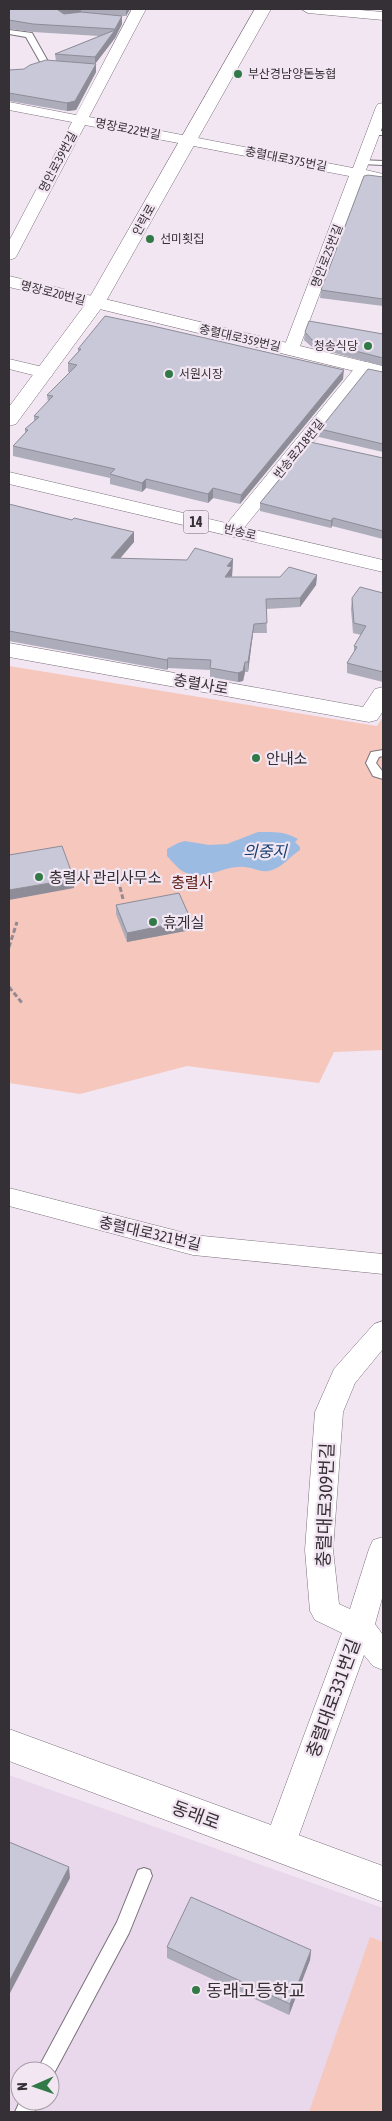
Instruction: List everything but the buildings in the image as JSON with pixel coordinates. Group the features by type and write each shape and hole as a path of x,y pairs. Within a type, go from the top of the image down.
{"main road":[{"name":"안락로","path":"10,417 96,303 263,9"},
{"name":"명장로20번길","path":"9,282 96,303"},
{"name":"충렬대로359번길","path":"96,303 374,370"},
{"name":"반송로","path":"9,478 383,566"},
{"name":"충렬사로","path":"9,650 369,715 383,694"},
{"name":"동래로","path":"9,1745 383,1884"}],"street":[{"path":"308,9 383,16"},
{"name":"명안로39번길","path":"9,255 80,120 103,69 132,16"},
{"name":"명장로22번길","path":"9,106 188,141"},
{"name":"명안로25번길","path":"291,350 360,168 378,133 383,107"},
{"name":"충렬대로375번길","path":"188,141 360,168 383,178"},
{"path":"9,364 45,373"},
{"name":"반송로218번길","path":"232,530 305,441 374,370"},
{"path":"305,441 322,445"},
{"name":"충렬대로321번길","path":"9,1198 193,1245 383,1264"},
{"name":"충렬대로309번길","path":"383,1331 344,1377 329,1412 319,1550 324,1611 359,1627 383,1657"},
{"name":"충렬대로331번길","path":"279,1846 359,1627 383,1549"}],"lane":[{"path":"9,32 29,35 42,66 54,66"},
{"path":"360,168 383,163"},
{"path":"383,753 375,754 371,763 377,774 383,776"},
{"path":"51,2061 123,1927 144,1876"}],"path":[{"path":"120,887 124,899"},
{"path":"9,947 17,922"},
{"path":"9,987 23,1004"}],"shaded area":[{"name":"동래고등학교","path":"9,1775 383,1908 383,2112 9,2112"}],"green space":[{"name":"충렬사","path":"9,666 377,726 383,717 383,1050 334,1052 319,1083 187,1066 80,1094 9,1083"},
{"path":"370,1937 383,1942 383,2112 309,2112"}],"water":[{"name":"의중지","path":"258,832 278,832 293,836 298,839 295,842 300,847 300,850 280,866 268,871 237,867 199,875 191,875 182,871 167,856 167,849 185,841 209,845 227,844"}],"place":[{"name":"부산경남양돈농협","path":"238,74"},
{"name":"선미횟집","path":"150,239"},
{"name":"청송식당","path":"368,346"},
{"name":"서원시장","path":"169,374"},
{"name":"안내소","path":"256,758"},
{"name":"충렬사 관리사무소","path":"39,877"},
{"name":"휴게실","path":"153,922"},
{"name":"동래고등학교","path":"196,1990"}]}
